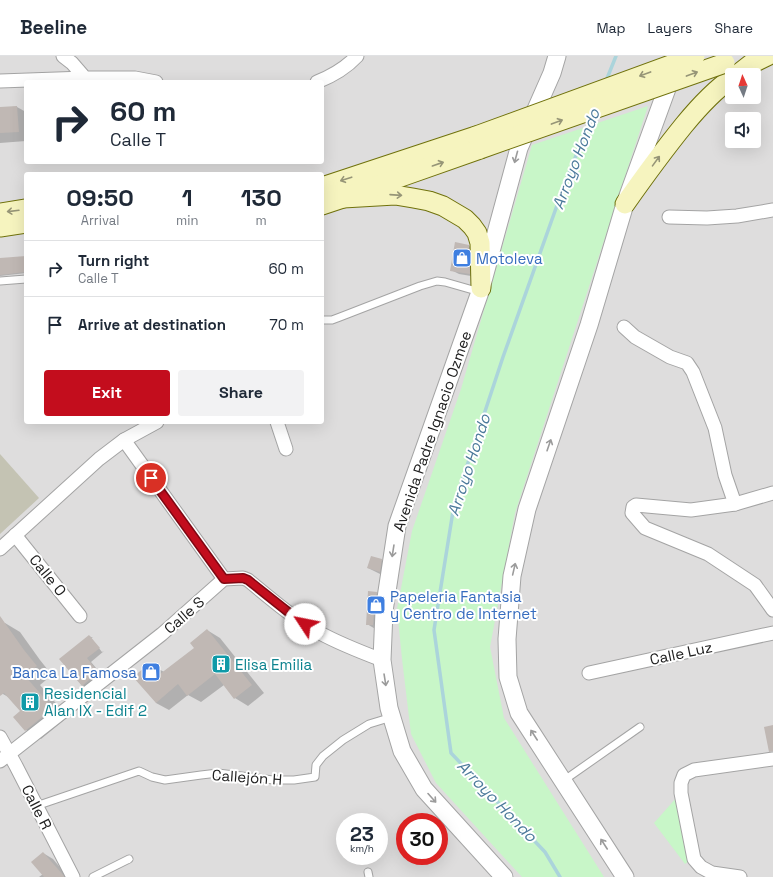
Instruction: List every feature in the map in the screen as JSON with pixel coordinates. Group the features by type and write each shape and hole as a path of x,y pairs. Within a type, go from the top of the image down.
{"main road":[{"path":"324,204 395,179 478,143 694,56"},
{"path":"734,68 744,56"},
{"path":"741,68 767,56"},
{"path":"324,186 725,74"},
{"path":"625,204 661,154 693,114 725,82"},
{"path":"343,198 395,195 413,198 444,206 465,219 477,233 480,243 480,290"},
{"path":"0,213 24,209"},
{"path":"0,227 24,223"}],"street":[{"path":"63,56 72,63 85,78"},
{"path":"322,80 332,76 350,63 356,56"},
{"name":"Avenida Padre Ignacio Ozmee","path":"504,877 424,790 402,751 389,708 382,660 384,611 397,526 480,290 519,148 552,73 557,56"},
{"path":"625,877 519,713 508,677 507,639 512,576 527,509 589,325 625,204 679,56"},
{"path":"28,80 85,78 134,78 145,80"},
{"path":"0,81 24,80"},
{"path":"669,216 707,218 737,216 773,210"},
{"path":"624,326 635,337 670,357 687,363 693,372 715,428 725,475 735,504"},
{"path":"0,548 99,459 124,440 153,424"},
{"path":"278,424 286,448"},
{"path":"124,440 224,579 243,578 248,580 292,615 319,632 351,648 382,660"},
{"path":"773,493 735,504 691,510 636,505 633,506 632,513 645,528 708,554 755,585 773,610"},
{"name":"Calle O","path":"15,535 80,616"},
{"name":"Calle S","path":"5,757 162,634 224,579"},
{"name":"Calle Luz","path":"589,673 773,633"},
{"name":"Calle R","path":"0,737 5,757 36,806 73,877"},
{"path":"740,877 712,873 701,867 694,859 681,793 681,783 684,775 694,770 773,759"}],"lane":[{"path":"0,281 24,279"},
{"path":"324,320 332,320 420,286 437,281 480,290"},
{"name":"Callejón H","path":"36,806 139,771 152,777 165,780 201,774 218,773 273,780 294,780 315,777 316,765 323,756 343,740 370,724 392,717"},
{"path":"563,781 640,727"},
{"path":"93,877 129,859"}],"shaded area":[{"path":"0,56 773,56 773,877 0,877"},
{"path":"0,454 39,498 0,534"}],"green space":[{"path":"648,106 515,513 490,647 504,718 604,877 522,877 436,783 411,734 397,609 412,531 461,389 532,145"},
{"path":"677,797 689,861 685,864 654,823"}],"building":[{"path":"17,106 19,132 0,133 0,107"},
{"name":"Motoleva","path":"455,242 469,245 470,274 450,271"},
{"path":"24,256 24,272 0,275 0,258"},
{"path":"371,556 382,559 380,572 367,568"},
{"path":"368,591 377,592 373,625 366,625"},
{"path":"0,616 37,666 25,676 53,708 25,731 13,717 20,711 4,693 0,696"},
{"path":"207,629 252,685 234,699 215,674 187,696 178,684 156,703 133,677 150,663 160,674 194,648 190,643"},
{"path":"89,635 100,648 87,658 98,672 82,686 59,659"},
{"path":"773,725 773,751 769,752 764,727"},
{"path":"43,852 64,877 44,877 31,862"}],"waterway":[{"name":"Arroyo Hondo","path":"606,81 616,56"},
{"name":"Arroyo Hondo","path":"560,877 545,852 451,753 434,630 454,505 503,357 565,183 592,116"}],"place":[{"name":"Motoleva","path":"462,258"},
{"name":"Papeleria Fantasia y Centro de Internet","path":"376,605"},
{"name":"Elisa Emilia","path":"221,664"},
{"name":"Banca La Famosa","path":"151,672"},
{"name":"Residencial Alan IX - Edif 2","path":"30,702"}],"route":[{"path":"151,478 224,579 243,578 248,580 305,624"}]}
